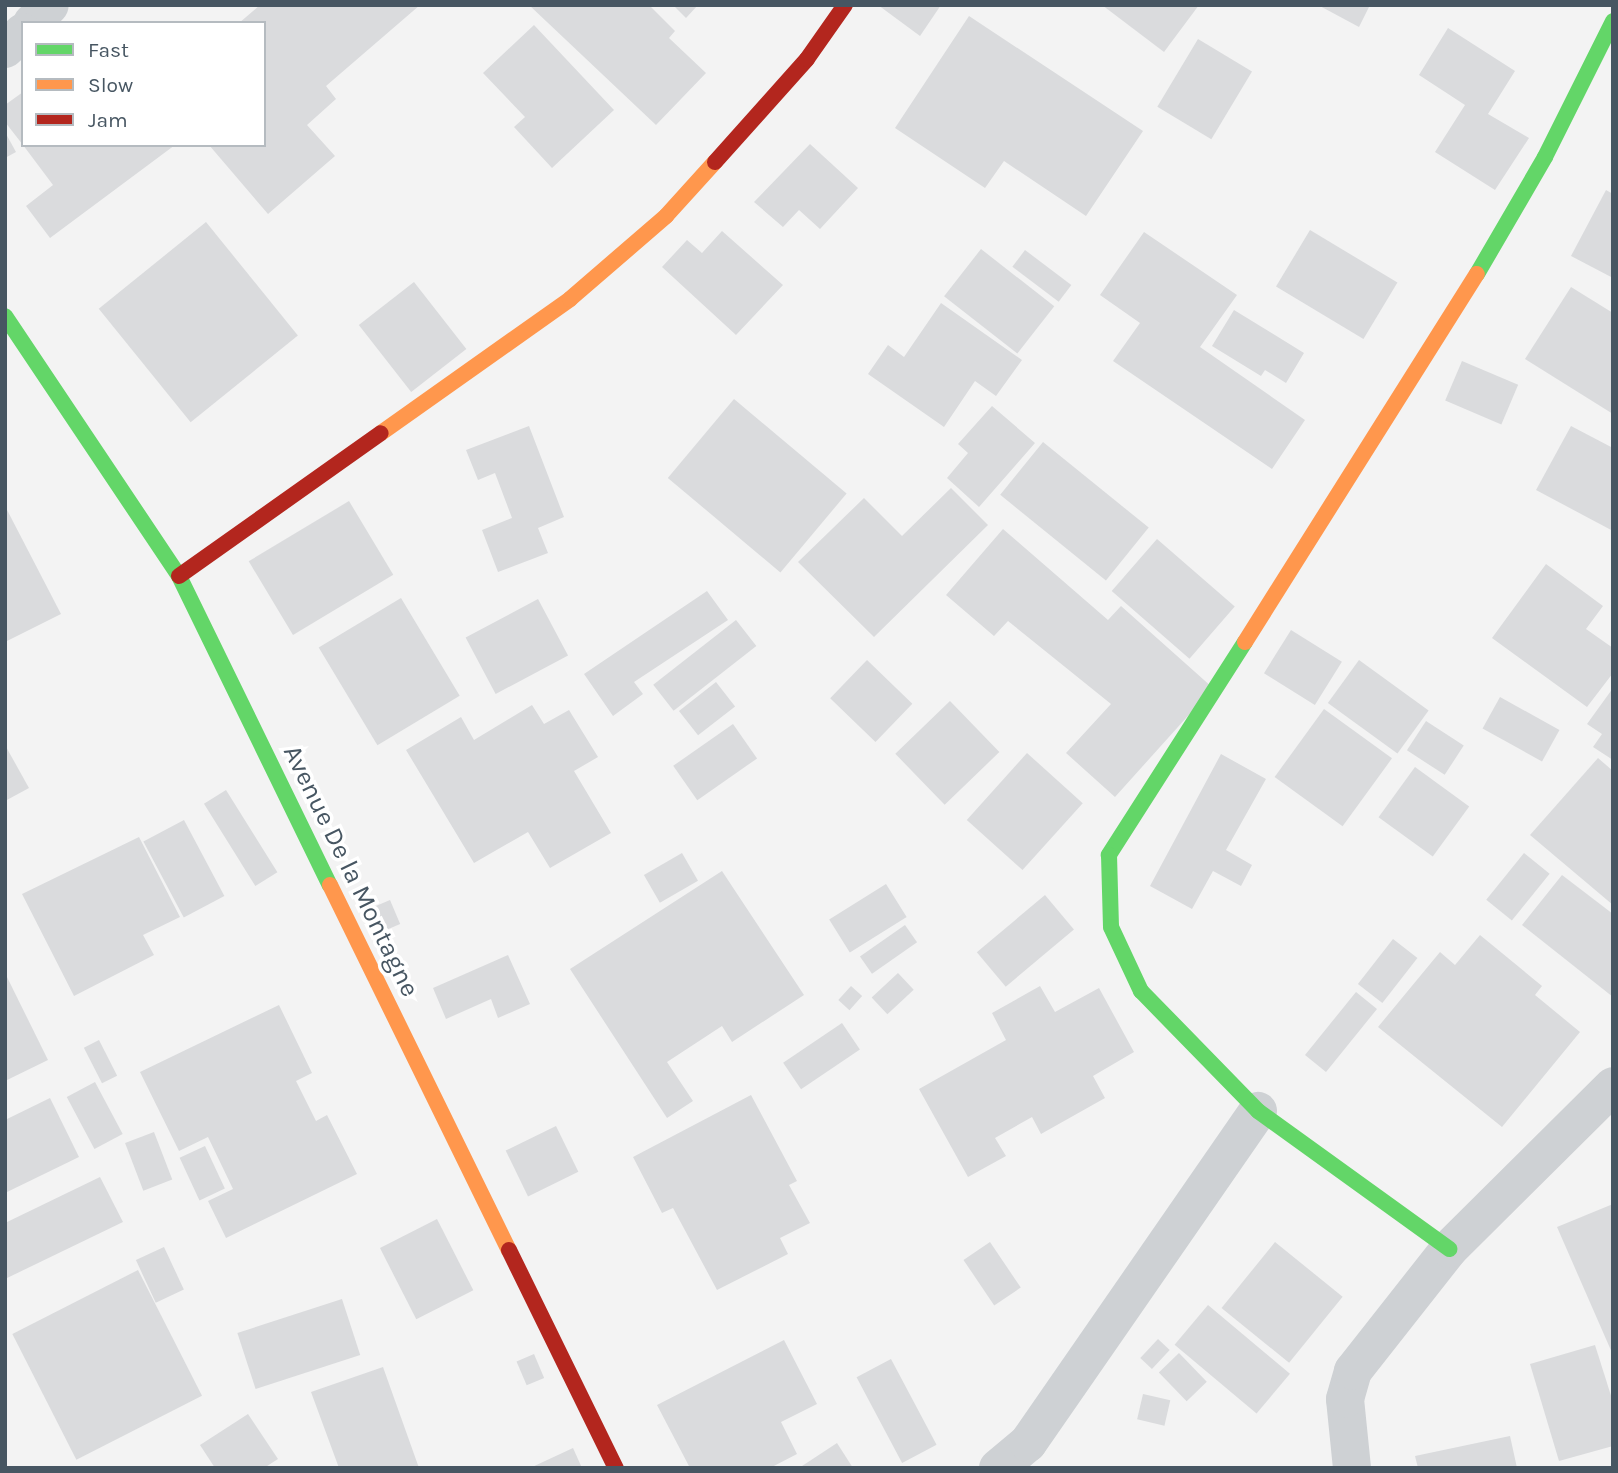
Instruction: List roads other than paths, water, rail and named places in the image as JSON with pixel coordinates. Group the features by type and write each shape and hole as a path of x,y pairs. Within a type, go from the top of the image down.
{"street":[{"path":"34,21 50,5"},
{"path":"180,576 589,282 666,216 807,59 845,5"},
{"path":"1449,1249 1258,1111 1141,991 1111,927 1109,855 1435,346 1545,157 1613,21"},
{"path":"5,49 21,34"},
{"name":"Avenue De la Montagne","path":"5,316 180,576 616,1468"},
{"path":"1352,1468 1345,1399 1353,1371 1449,1249 1613,1086"},
{"path":"998,1468 1028,1443 1258,1111"}]}
